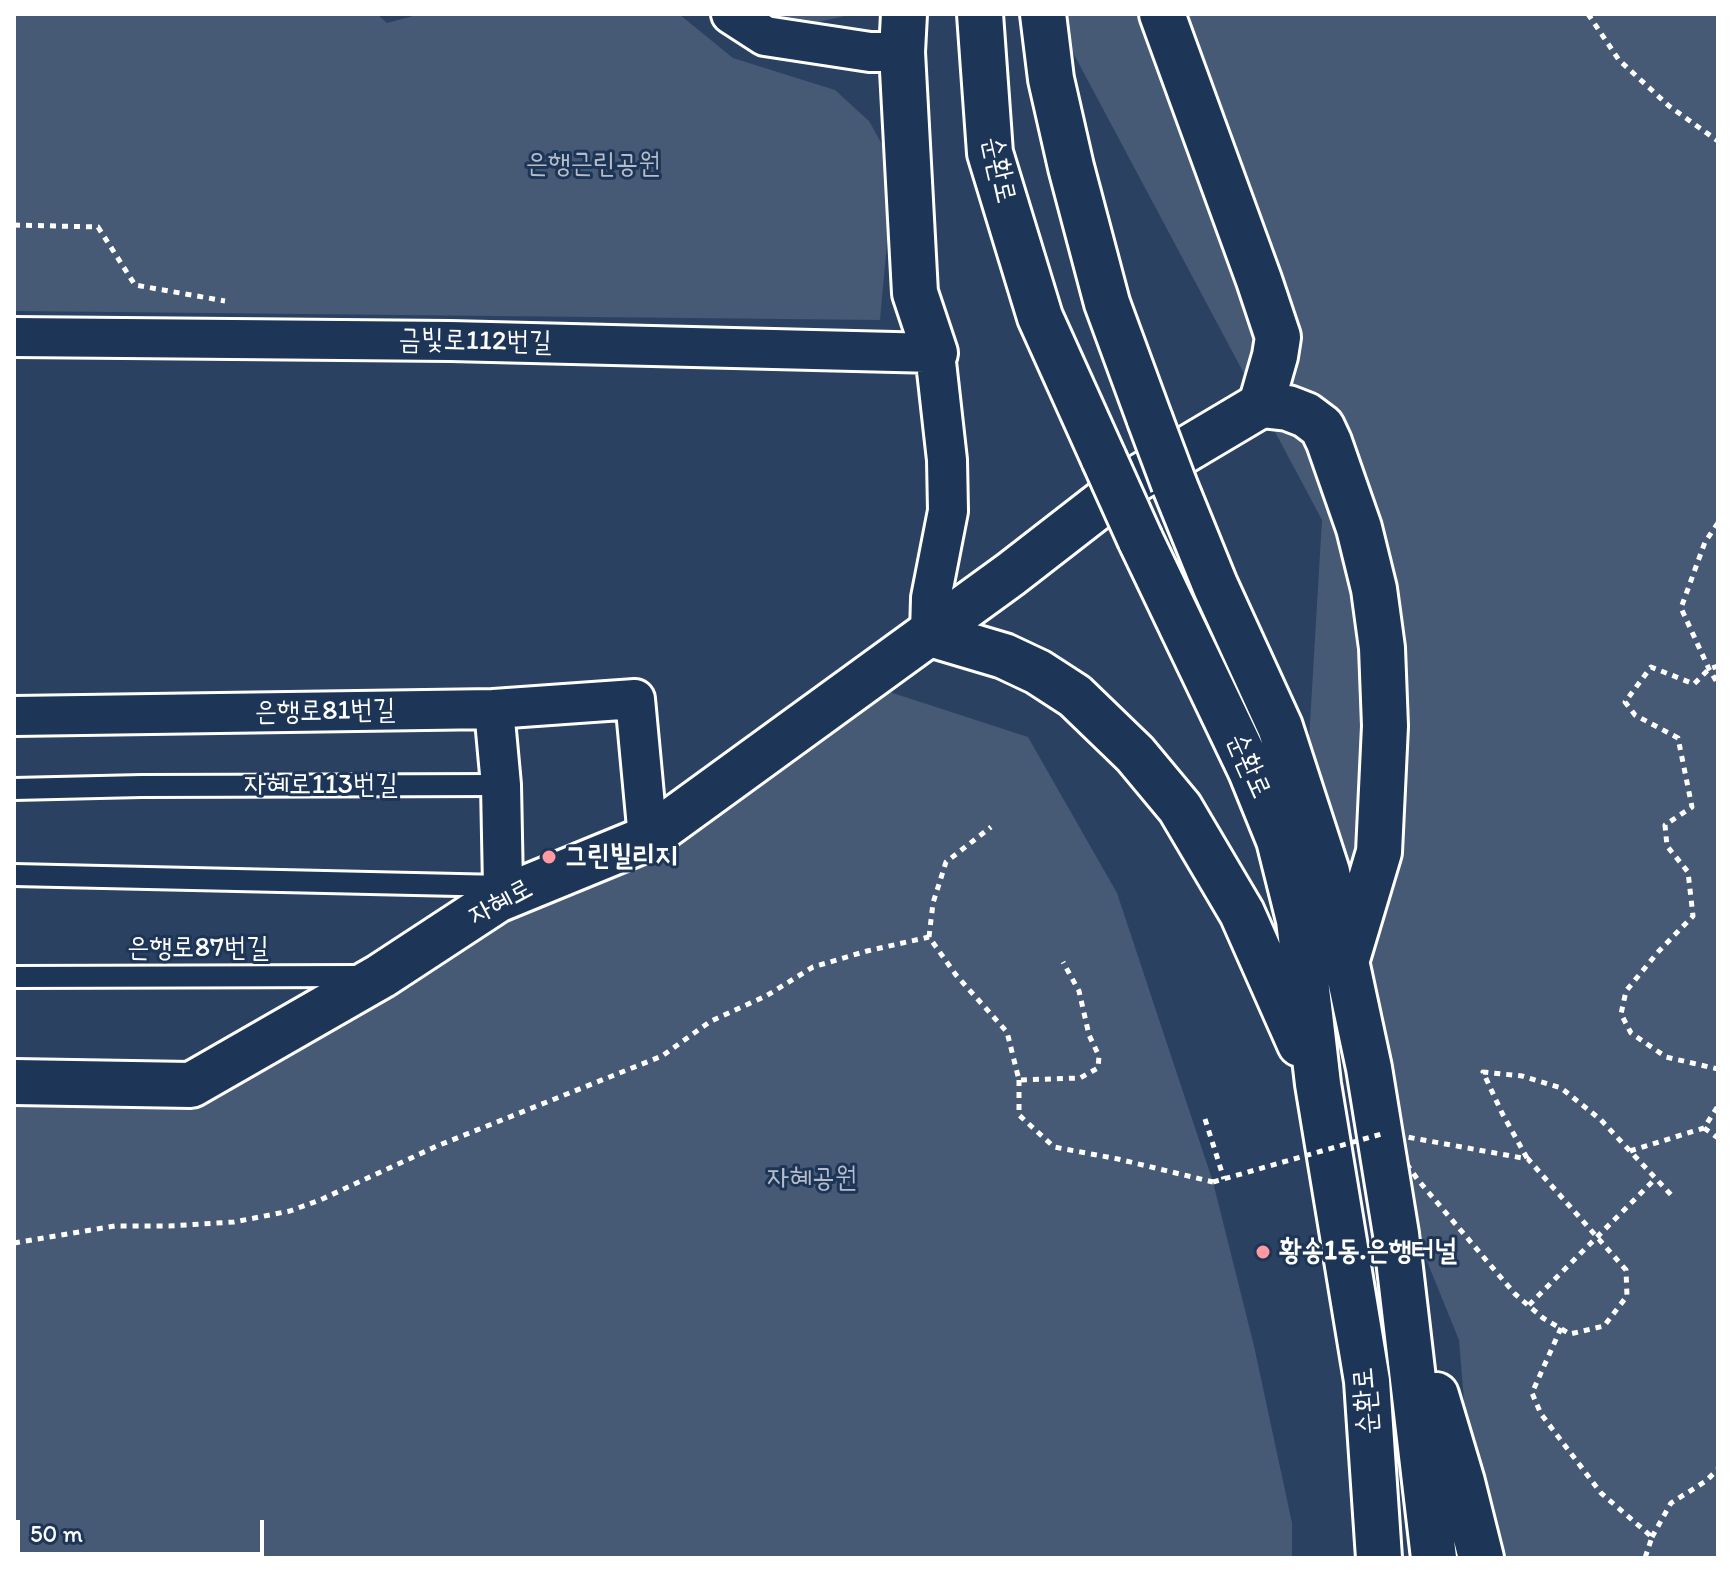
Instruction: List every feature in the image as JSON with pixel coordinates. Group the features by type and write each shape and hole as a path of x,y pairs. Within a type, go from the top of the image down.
{"main road":[{"name":"순환로","path":"980,14 990,153 1040,317 1140,539 1251,771 1279,840 1299,920 1318,1084 1367,1381 1379,1558"},
{"name":"순환로","path":"1043,14 1051,79 1107,303 1215,585 1280,727 1327,872 1369,1068 1396,1234 1434,1558"},
{"path":"1162,14 1278,337 1261,405 1288,408 1306,415 1322,427 1359,528 1374,589 1382,648 1385,726 1379,852 1346,964"},
{"path":"903,33 915,293 935,353"},
{"name":"자혜로","path":"14,1082 191,1085 381,976 500,893 648,838 930,634 1123,487 1261,405"},
{"path":"930,634 1004,656 1038,672 1075,696 1135,754 1180,808 1242,913 1318,1084"},
{"path":"1402,1284 1462,1482 1481,1558"},
{"path":"1357,1558 1367,1381"}],"street":[{"path":"731,14 765,36 870,52 903,33"},
{"name":"금빛로112번길","path":"14,337 450,341 935,353"},
{"path":"930,634 931,598 948,511 947,460 935,353"},
{"name":"은행로81번길","path":"14,716 494,709 635,699 648,838"},
{"path":"494,709 501,785 500,893"}],"lane":[{"name":"자혜로113번길","path":"14,789 501,785"},
{"path":"14,875 500,893"},
{"name":"은행로87번길","path":"14,977 381,976"}],"path":[{"path":"1588,14 1619,60 1669,106 1718,141"},
{"path":"14,225 98,227 135,285 225,301"},
{"path":"1718,523 1705,542 1681,608 1718,684"},
{"path":"1718,666 1709,669 1694,684 1651,667 1625,702 1635,715 1678,738 1692,807 1665,825 1667,846 1688,872 1693,916 1626,991 1621,1014 1631,1033 1666,1057 1718,1069"},
{"path":"991,827 946,862 933,903 929,937 956,975 1007,1032 1019,1080 1019,1115 1054,1147 1213,1182 1385,1133 1528,1159"},
{"path":"14,1243 115,1226 234,1222 290,1211 437,1146 662,1056 711,1021 766,996 813,967 929,937"},
{"path":"1019,1080 1080,1078 1098,1068 1099,1056 1089,1035 1079,991 1063,962"},
{"path":"1385,1133 1418,1180 1515,1294 1543,1318 1570,1334 1604,1326 1627,1296 1626,1270 1528,1159 1483,1072 1522,1076 1561,1088 1601,1120 1674,1198"},
{"path":"1630,1151 1704,1128 1718,1106"},
{"path":"1205,1119 1224,1179"},
{"path":"1704,1128 1718,1138"},
{"path":"1529,1305 1656,1178"},
{"path":"1561,1328 1532,1393 1541,1414 1601,1493 1652,1537"},
{"path":"1645,1558 1652,1537 1671,1503 1706,1481 1718,1469"}],"green space":[{"name":"은행근린공원","path":"14,14 377,14 387,23 420,14 679,14 733,58 835,90 869,121 894,166 880,320 14,311"},
{"path":"740,14 854,14 773,32"},
{"path":"1061,14 1718,14 1718,1558 1477,1558 1459,1340 1297,942 1322,520 1062,32"},
{"name":"자혜공원","path":"862,683 1028,737 1117,893 1213,1182 1254,1346 1292,1523 1292,1558 14,1558 14,1082 192,1085 648,838"}],"place":[{"name":"그린빌리지","path":"549,857"},
{"name":"황송1동.은행터널","path":"1263,1252"}]}
